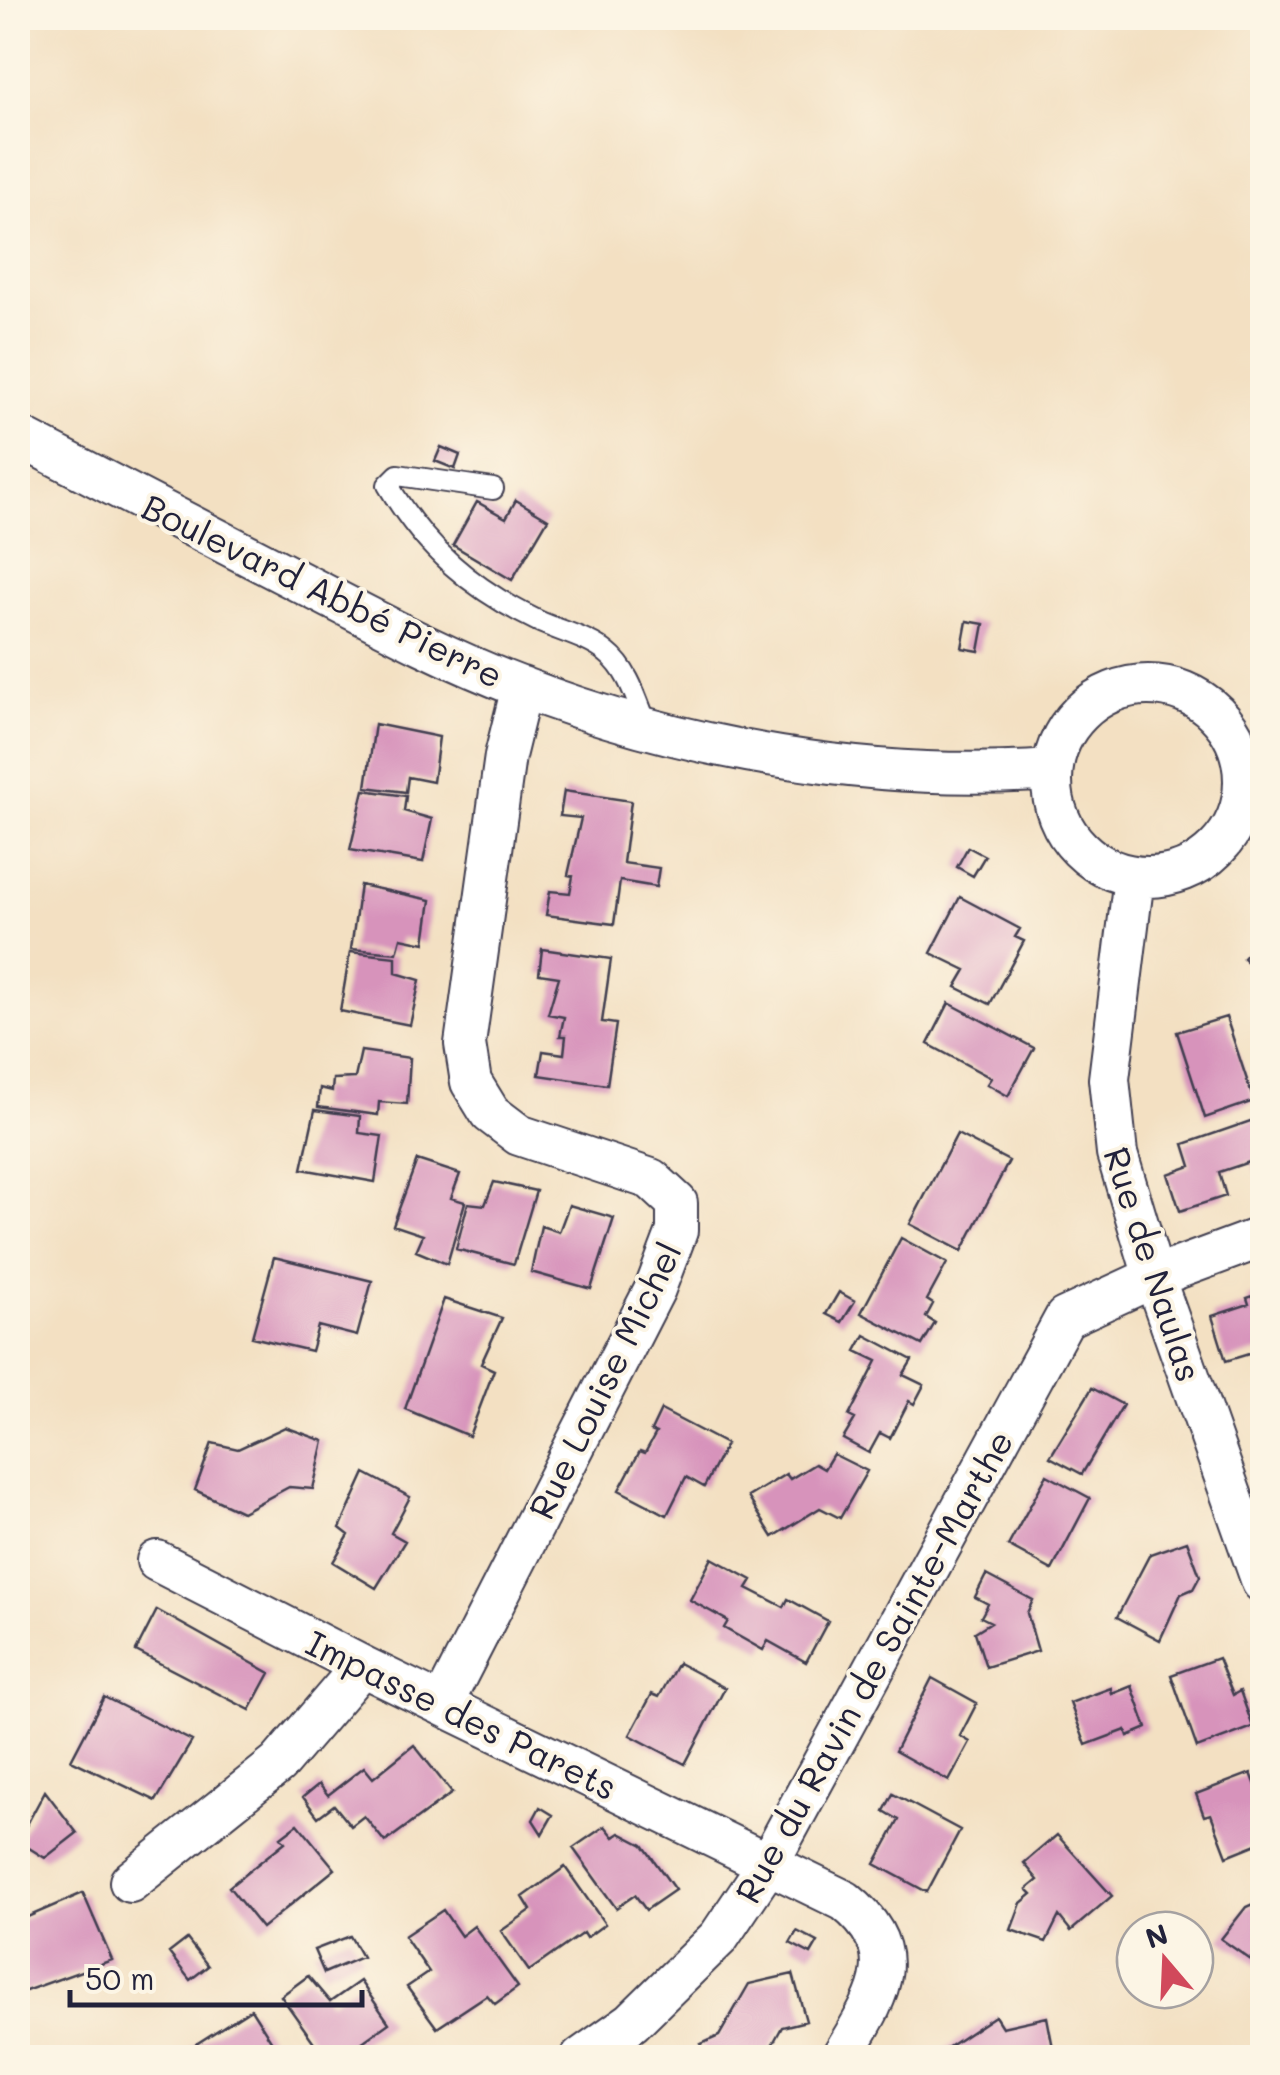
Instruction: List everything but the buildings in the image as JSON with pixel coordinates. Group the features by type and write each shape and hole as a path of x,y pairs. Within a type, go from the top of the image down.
{"street":[{"name":"Boulevard Abbé Pierre","path":"18,436 412,640 522,688 647,726 830,762 981,775 1052,770"},
{"path":"1161,685 1190,694 1215,712 1253,764 1235,824 1218,848 1193,866 1164,876 1134,876 1106,868 1081,852 1063,828 1052,800 1052,770 1060,741 1077,715 1101,696 1130,686 1161,685"},
{"name":"Rue Louise Michel","path":"444,1703 655,1288 677,1231 677,1204 651,1179 519,1135 490,1114 471,1082 465,1044 506,756 522,688"},
{"name":"Rue de Naulas","path":"1134,876 1109,1079 1116,1154 1154,1277 1262,1582"},
{"name":"Rue du Ravin de Sainte-Marthe","path":"581,2058 632,2022 719,1937 768,1864 1065,1318 1154,1277 1262,1237"},
{"name":"Impasse des Parets","path":"157,1561 362,1666 845,1901 869,1920 880,1946 880,1991 841,2058"},
{"path":"130,1882 278,1764 362,1666"}],"lane":[{"path":"492,489 398,475 388,485 408,520 450,568 506,605 606,652 626,674 647,726"}]}
